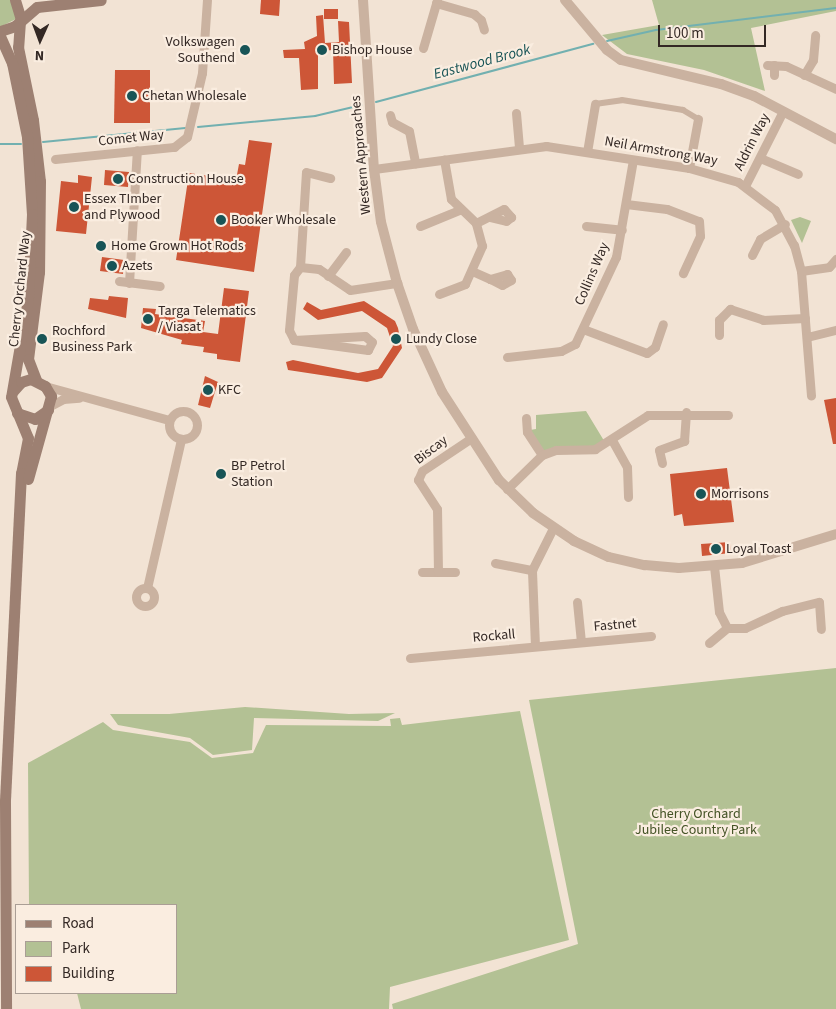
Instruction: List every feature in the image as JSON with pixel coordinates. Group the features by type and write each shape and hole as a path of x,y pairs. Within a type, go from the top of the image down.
{"main road":[{"name":"Cherry Orchard Way","path":"15,0 20,21 18,47 33,120 40,181 40,272 28,360 41,383 49,408 28,474 20,525"},
{"path":"0,31 20,21 37,7 101,0"},
{"name":"Cherry Orchard Way","path":"0,36 12,63 30,170 30,284 11,403 28,438 21,474 5,803 9,957 6,1009"},
{"path":"13,392 25,380 41,383"},
{"path":"16,413 34,419 49,408"},
{"path":"9,957 12,1009"}],"street":[{"name":"Comet Way","path":"55,159 174,147 192,127 207,31 207,0"},
{"name":"Western Approaches","path":"363,0 374,169 381,222 397,282 420,346 470,439 507,489 553,528 596,552 622,560 663,567 714,566 765,558 836,534"},
{"path":"565,0 607,50 621,60 721,84 783,111 836,139"},
{"path":"423,48 436,2 474,14 481,20 484,30"},
{"path":"804,75 813,60 815,35"},
{"path":"426,38 437,41"},
{"path":"774,75 771,65 804,75 836,89"},
{"path":"587,152 595,104 622,100 683,110 698,118 689,168"},
{"name":"Aldrin Way","path":"745,186 783,111"},
{"path":"516,113 519,148"},
{"path":"390,115 392,122 409,131 415,163"},
{"name":"Neil Armstrong Way","path":"374,169 519,148 546,146 689,168 745,186 771,206 785,224 800,271 811,396"},
{"path":"129,282 137,150"},
{"path":"760,158 798,174"},
{"path":"440,294 462,288 472,271 482,246 476,223 459,210 450,195 444,160"},
{"name":"Collins Way","path":"507,357 567,350 583,329 616,257 633,160"},
{"path":"294,340 289,330 294,275 300,267 306,172 330,178"},
{"path":"626,204 667,209 699,221 700,236 683,273"},
{"path":"420,226 459,210"},
{"path":"476,223 490,217"},
{"path":"752,255 760,239 785,224"},
{"name":"Collins Way","path":"586,226 622,230"},
{"path":"328,276 346,252"},
{"path":"800,271 829,267 836,259"},
{"path":"300,267 319,269 356,291 397,282"},
{"path":"472,271 490,279"},
{"path":"118,281 160,286"},
{"path":"719,335 719,320 726,310 763,320 805,318"},
{"path":"583,329 647,353 655,347 663,324"},
{"path":"807,338 836,330"},
{"path":"365,336 372,342 368,350 294,340 365,336"},
{"path":"41,383 87,398 169,420"},
{"path":"49,408 63,399 87,398"},
{"path":"169,420 179,411 195,417 195,433 181,440"},
{"path":"507,489 542,455 556,450 595,449 612,440 644,416 686,412 728,414"},
{"path":"662,463 659,450 684,441 686,412"},
{"path":"526,418 527,432 542,455"},
{"path":"169,420 171,433 181,440"},
{"name":"Biscay","path":"438,572 437,509 420,486 418,476 470,439"},
{"path":"147,588 181,440"},
{"path":"612,440 628,467 628,498"},
{"name":"Rockall","path":"410,658 535,646 532,570 553,528"},
{"path":"494,563 532,570"},
{"path":"714,566 719,612 727,628"},
{"path":"422,572 455,572"},
{"name":"Fastnet","path":"577,602 580,642"},
{"path":"709,643 727,628 745,628 782,611 819,602 821,628"},
{"name":"Fastnet","path":"535,646 651,636"}],"green space":[{"path":"0,0 10,0 18,18 0,27"},
{"path":"652,0 836,0 836,11 751,28 765,91 704,70 627,54 602,35 659,25"},
{"path":"800,217 811,221 802,243 791,220"},
{"path":"586,411 606,444 542,455 530,430 536,429 536,415"},
{"name":"Cherry Orchard Jubilee Country Park","path":"836,668 836,1009 393,1009 392,1004 578,944 529,700"},
{"path":"245,707 349,714 395,713 378,721 254,718 252,750 213,755 190,738 118,725 110,714 169,714"},
{"path":"520,711 569,940 390,987 389,1009 81,1009 77,994 178,994 178,904 29,904 28,763 103,722 113,730 190,742 212,758 253,753 266,725 391,726 390,719 400,718 402,725"}],"building":[{"path":"261,0 280,0 279,16 260,14"},
{"path":"324,9 338,9 338,19 324,19"},
{"name":"Bishop House","path":"323,15 325,43 339,42 338,21 349,22 352,83 334,84 333,50 318,51 318,89 301,90 299,58 284,58 283,50 305,49 304,42 317,36 316,16"},
{"name":"Chetan Wholesale","path":"115,70 150,70 150,123 114,123"},
{"name":"Booker Wholesale","path":"249,140 272,143 254,272 176,260 189,173 236,180 239,164 245,165"},
{"name":"Construction House","path":"105,170 129,172 128,187 104,185"},
{"name":"Essex TImber and Plywood","path":"78,175 92,177 86,234 56,231 61,181 78,183"},
{"name":"Azets","path":"102,257 124,260 123,274 100,271"},
{"path":"224,288 249,291 240,362 217,359 217,354 203,352 204,347 181,344 182,340 141,328 143,308 156,309 155,314 205,321 203,332 218,334"},
{"path":"109,296 128,298 126,318 88,309 90,298 108,300"},
{"name":"Lundy Close","path":"364,301 395,321 398,328 402,348 382,378 367,382 288,370 286,362 293,360 358,373 378,369 393,346 387,328 362,311 318,320 303,309 307,302 321,310"},
{"name":"KFC","path":"205,376 218,382 210,408 198,405"},
{"path":"836,398 836,444 833,444 824,400"},
{"name":"Morrisons","path":"727,468 734,522 684,526 682,514 674,516 670,474"},
{"name":"Loyal Toast","path":"730,542 731,553 702,556 701,544"}],"waterway":[{"name":"Eastwood Brook","path":"607,41 656,30 836,8"},
{"name":"Eastwood Brook","path":"376,102 593,44"},
{"name":"Eastwood Brook","path":"198,127 315,116 362,105"},
{"name":"Eastwood Brook","path":"43,142 185,128"},
{"name":"Eastwood Brook","path":"0,144 21,144"}],"place":[{"name":"Volkswagen Southend","path":"245,50"},
{"name":"Bishop House","path":"322,50"},
{"name":"Chetan Wholesale","path":"132,96"},
{"name":"Construction House","path":"118,179"},
{"name":"Essex TImber and Plywood","path":"74,207"},
{"name":"Booker Wholesale","path":"221,220"},
{"name":"Home Grown Hot Rods","path":"101,246"},
{"name":"Azets","path":"112,266"},
{"name":"Targa Telematics / Viasat","path":"148,319"},
{"name":"Rochford Business Park","path":"42,339"},
{"name":"Lundy Close","path":"396,339"},
{"name":"KFC","path":"208,390"},
{"name":"BP Petrol Station","path":"221,474"},
{"name":"Morrisons","path":"701,494"},
{"name":"Loyal Toast","path":"716,549"}]}
